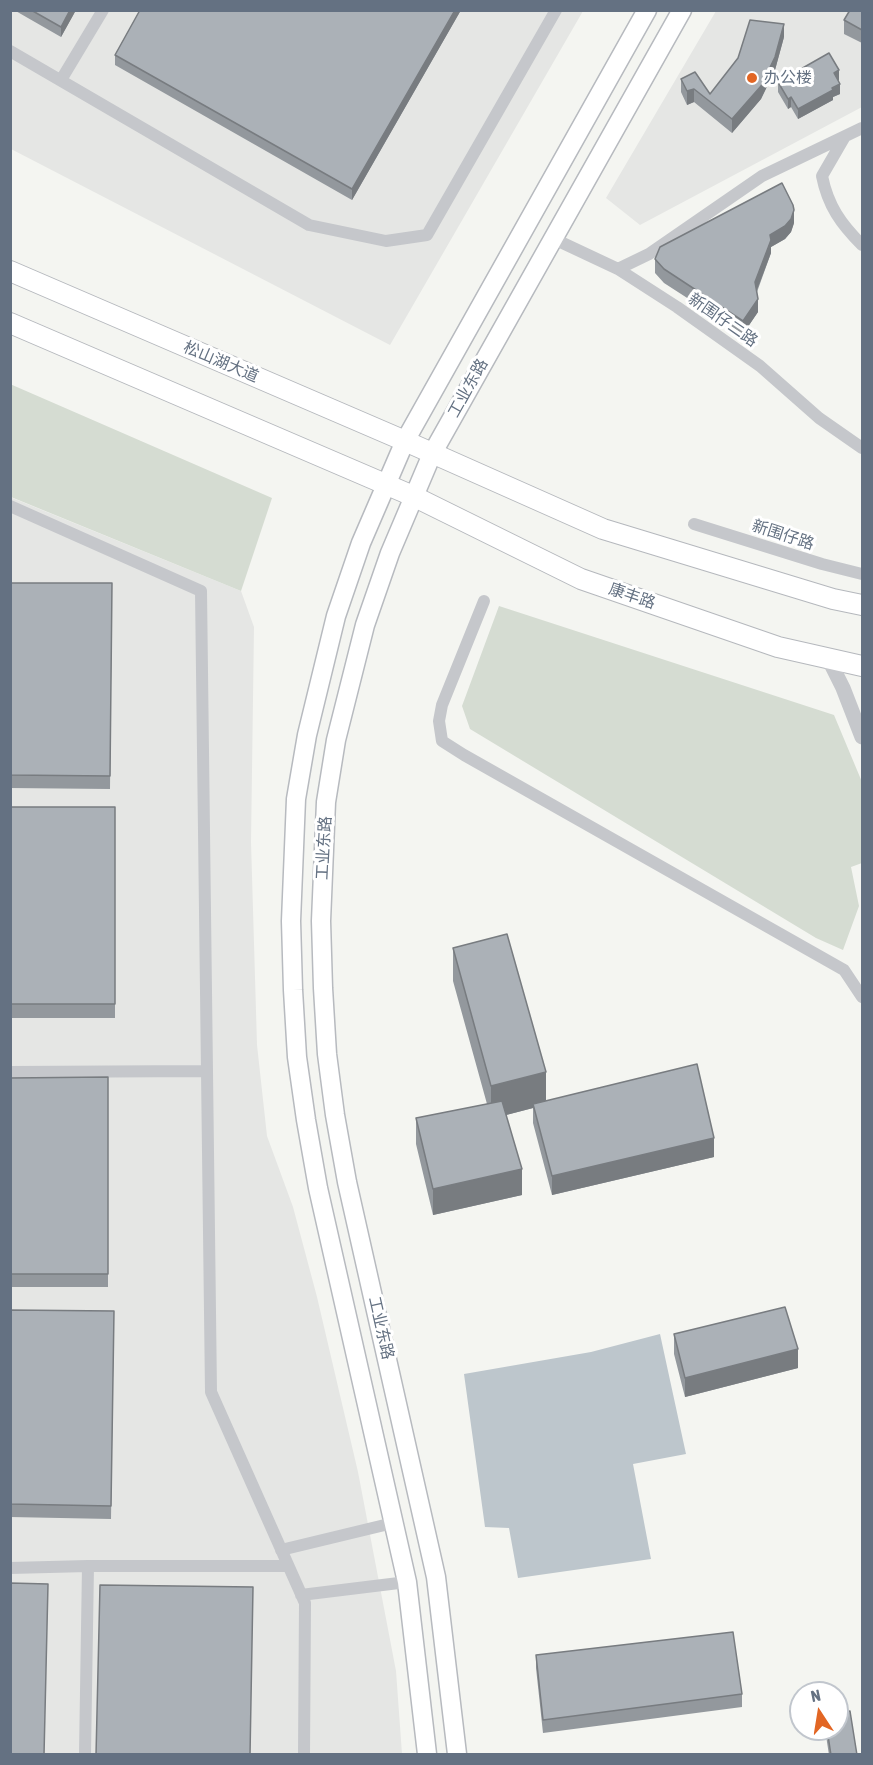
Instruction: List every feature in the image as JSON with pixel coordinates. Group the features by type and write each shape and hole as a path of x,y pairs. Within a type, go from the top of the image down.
{"main road":[{"name":"工业东路","path":"427,1755 407,1582 318,1188 297,1057 291,921 296,799 307,735 336,616 362,543 405,441 647,10"},
{"name":"工业东路","path":"457,1755 436,1577 347,1182 327,1054 321,921 326,802 336,740 364,625 413,496 432,454 682,10"},
{"name":"松山湖大道","path":"10,271 432,454"},
{"path":"10,323 413,496"},
{"path":"432,454 603,529 862,605"},
{"name":"康丰路","path":"413,496 581,579 778,647 862,666"}],"street":[{"path":"61,80 103,10"},
{"path":"10,51 309,225 386,241 427,235 556,10"},
{"path":"618,269 649,254 762,176 862,128"},
{"path":"844,138 822,176 826,193 834,210 844,227 862,245"},
{"name":"新围仔二路","path":"552,238 618,269 677,307 760,366 819,418 862,448"},
{"path":"10,506 201,591 211,1392 305,1604 304,1755"},
{"name":"新围仔路","path":"694,524 822,564 862,574"},
{"path":"484,601 442,705 439,721 442,741 844,970 862,997"},
{"path":"828,658 843,688 862,737"},
{"path":"10,1072 207,1071"},
{"path":"281,1550 393,1523"},
{"path":"86,1755 88,1566"},
{"path":"10,1568 288,1566"},
{"path":"301,1595 407,1582"}],"shaded area":[{"path":"10,11 583,11 390,345 11,149"},
{"path":"716,11 862,11 862,107 640,225 606,198"},
{"path":"10,384 272,498 241,591 11,497"},
{"path":"10,497 241,591 254,627 251,842 257,1045 267,1136 293,1207 317,1297 358,1472 396,1671 402,1754 11,1754"},
{"path":"499,606 834,715 862,782 862,863 851,867 859,906 843,950 816,938 470,729 462,706"},
{"path":"660,1334 686,1454 633,1464 651,1559 518,1578 509,1528 485,1527 464,1374 591,1352"}],"building":[{"path":"31,10 70,10 61,27"},
{"path":"140,10 455,10 352,189 115,55"},
{"path":"850,10 862,10 862,30 844,20"},
{"name":"办公楼","path":"750,20 784,24 775,57 761,86 732,119 694,89 687,91 681,79 695,72 710,94 738,58"},
{"path":"829,53 839,70 834,73 840,84 798,109 791,97 788,99 778,82"},
{"path":"782,183 794,210 785,226 770,235 771,240 755,282 758,299 743,321 664,269 655,259 660,247"},
{"path":"10,583 112,583 110,776 10,775"},
{"path":"10,807 115,807 115,1004 10,1004"},
{"path":"507,934 546,1072 491,1086 453,948"},
{"path":"697,1064 714,1138 552,1176 533,1104"},
{"path":"108,1077 108,1274 10,1274 10,1078"},
{"path":"502,1101 522,1169 433,1189 416,1118"},
{"path":"785,1307 798,1349 685,1378 674,1334"},
{"path":"10,1310 114,1311 111,1506 10,1504"},
{"path":"10,1583 48,1584 44,1755 10,1755"},
{"path":"100,1585 253,1587 250,1755 96,1755"},
{"path":"733,1632 742,1694 543,1720 536,1655"},
{"path":"849,1711 857,1755 831,1755 829,1741 849,1741"}],"place":[{"name":"办公楼","path":"752,78"}]}
